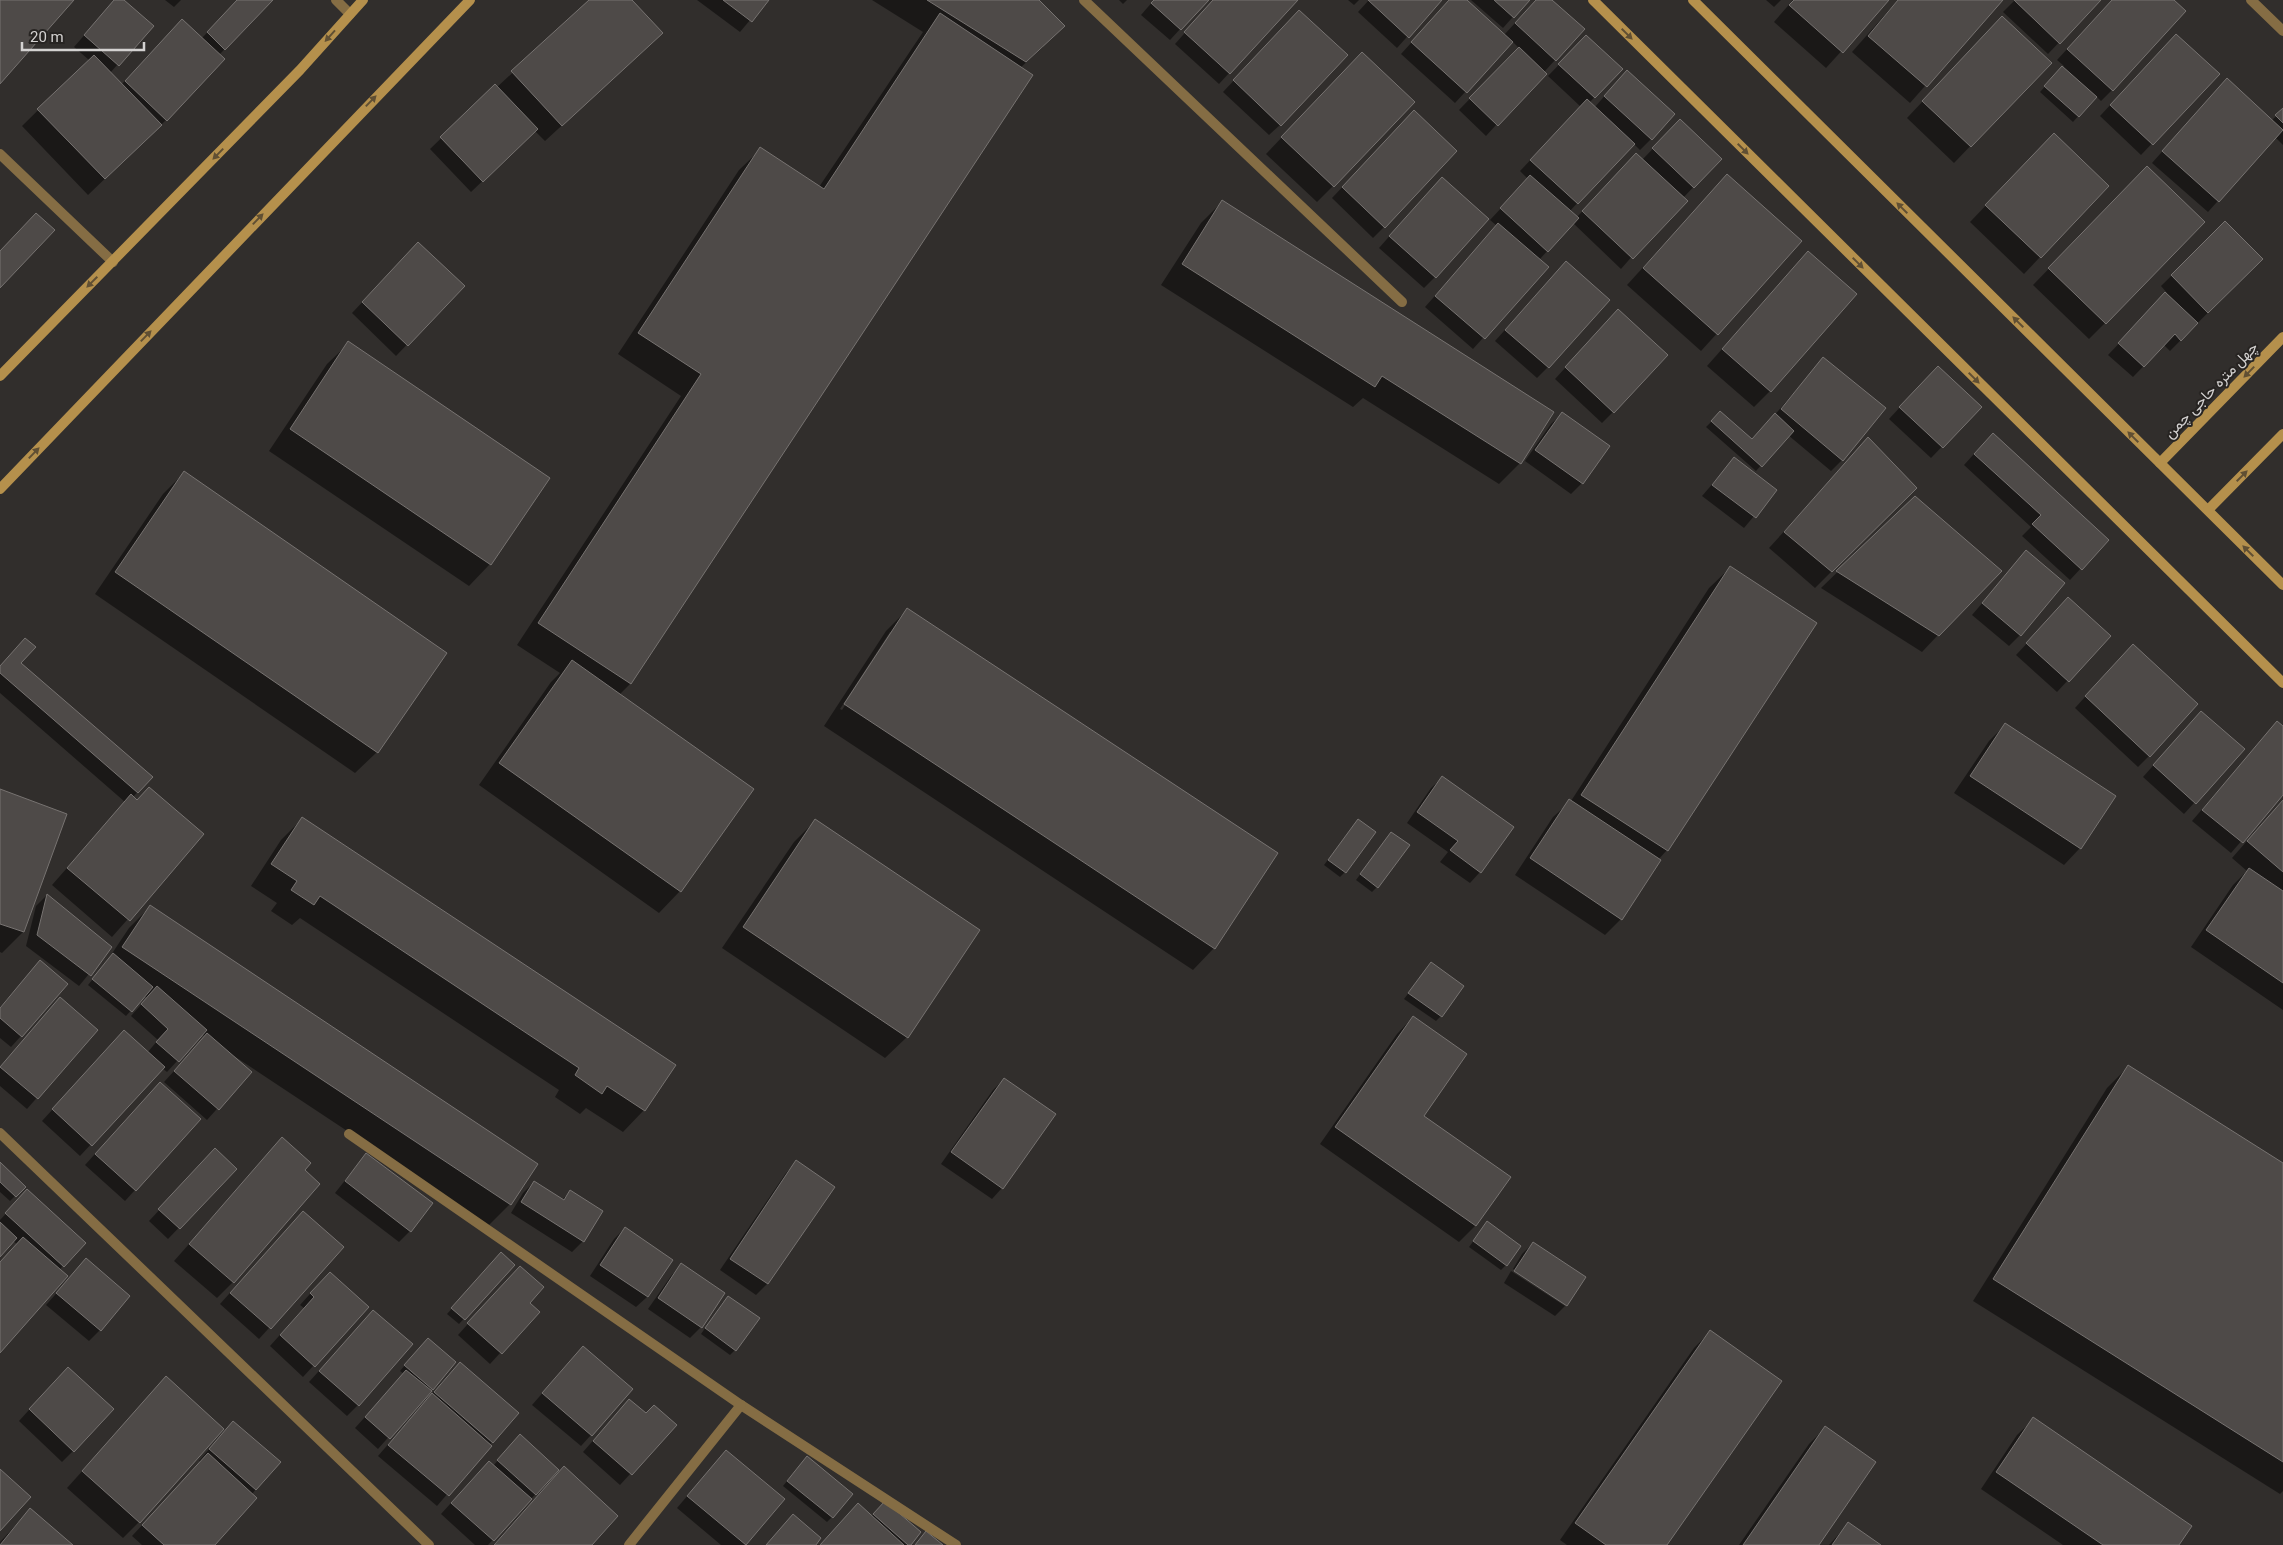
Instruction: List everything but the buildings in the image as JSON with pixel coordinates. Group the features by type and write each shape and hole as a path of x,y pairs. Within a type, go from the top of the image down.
{"main road":[{"path":"0,376 300,70 363,0"},
{"path":"0,489 470,0"},
{"path":"1593,0 2283,683"},
{"path":"1693,0 2283,585"},
{"name":"چهل متره حاجی چمن","path":"2160,463 2283,337"},
{"path":"2208,510 2283,434"}],"street":[{"path":"336,0 350,14"},
{"path":"1084,0 1402,302"},
{"path":"2251,0 2283,31"},
{"path":"0,154 112,262"},
{"path":"0,1133 429,1545"},
{"path":"349,1134 741,1405 956,1545"},
{"path":"629,1545 741,1405"}]}
